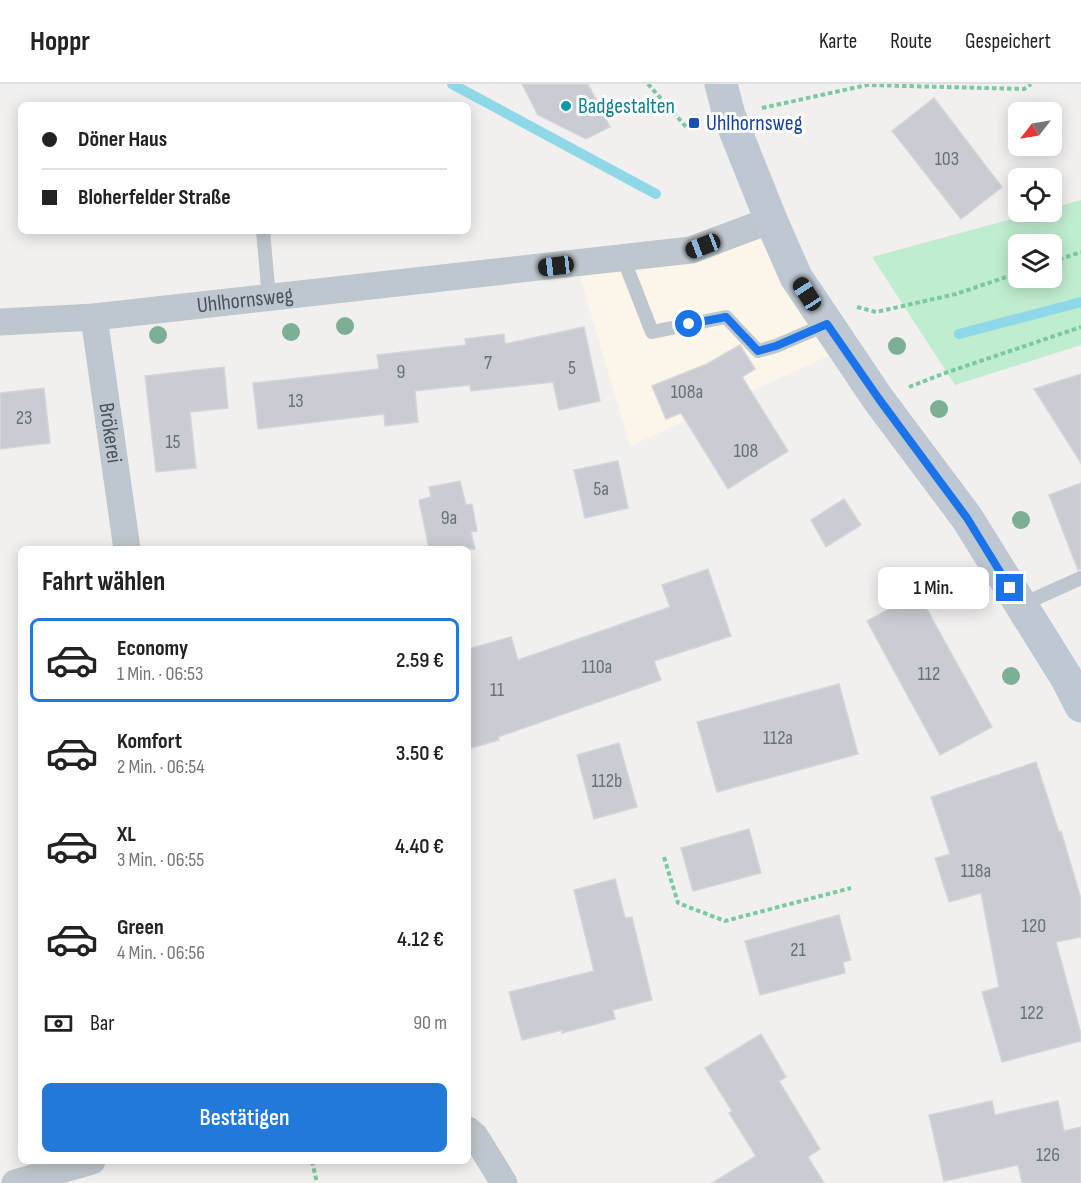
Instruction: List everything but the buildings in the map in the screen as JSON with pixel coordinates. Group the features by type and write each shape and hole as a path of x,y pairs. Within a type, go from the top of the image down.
{"street":[{"path":"725,99 771,220 796,277 879,399 967,518 1066,677 1081,706"},
{"name":"Uhlhornsweg","path":"2,315 94,317 691,250 771,220"},
{"name":"Brökerei","path":"94,317 127,546"},
{"path":"471,1133 504,1183"},
{"path":"15,1183 82,1164"}],"lane":[{"path":"263,234 269,298"},
{"path":"623,258 652,332 726,317 758,351 776,346 827,324"},
{"path":"1021,605 1081,578"}],"path":[{"path":"648,84 688,129"},
{"path":"725,99 867,85 1024,89 1031,84"},
{"path":"1062,259 1081,252"},
{"path":"876,312 956,294 1008,276"},
{"path":"924,381 1081,327"},
{"path":"664,857 678,903 725,921 851,888"},
{"path":"313,1164 317,1183"}],"shaded area":[{"path":"771,220 844,349 630,446 576,263"}],"green space":[{"path":"1081,200 1081,345 955,385 872,257 1008,220 1008,222 1062,222 1062,205"}],"waterway":[{"path":"452,84 656,194"},
{"path":"959,334 1081,302"}],"place":[{"name":"Badgestalten","path":"566,106"},
{"name":"Uhlhornsweg","path":"694,123"}],"route":[{"path":"689,324 726,317 758,351 776,346 827,324 967,518 1010,588"}]}
